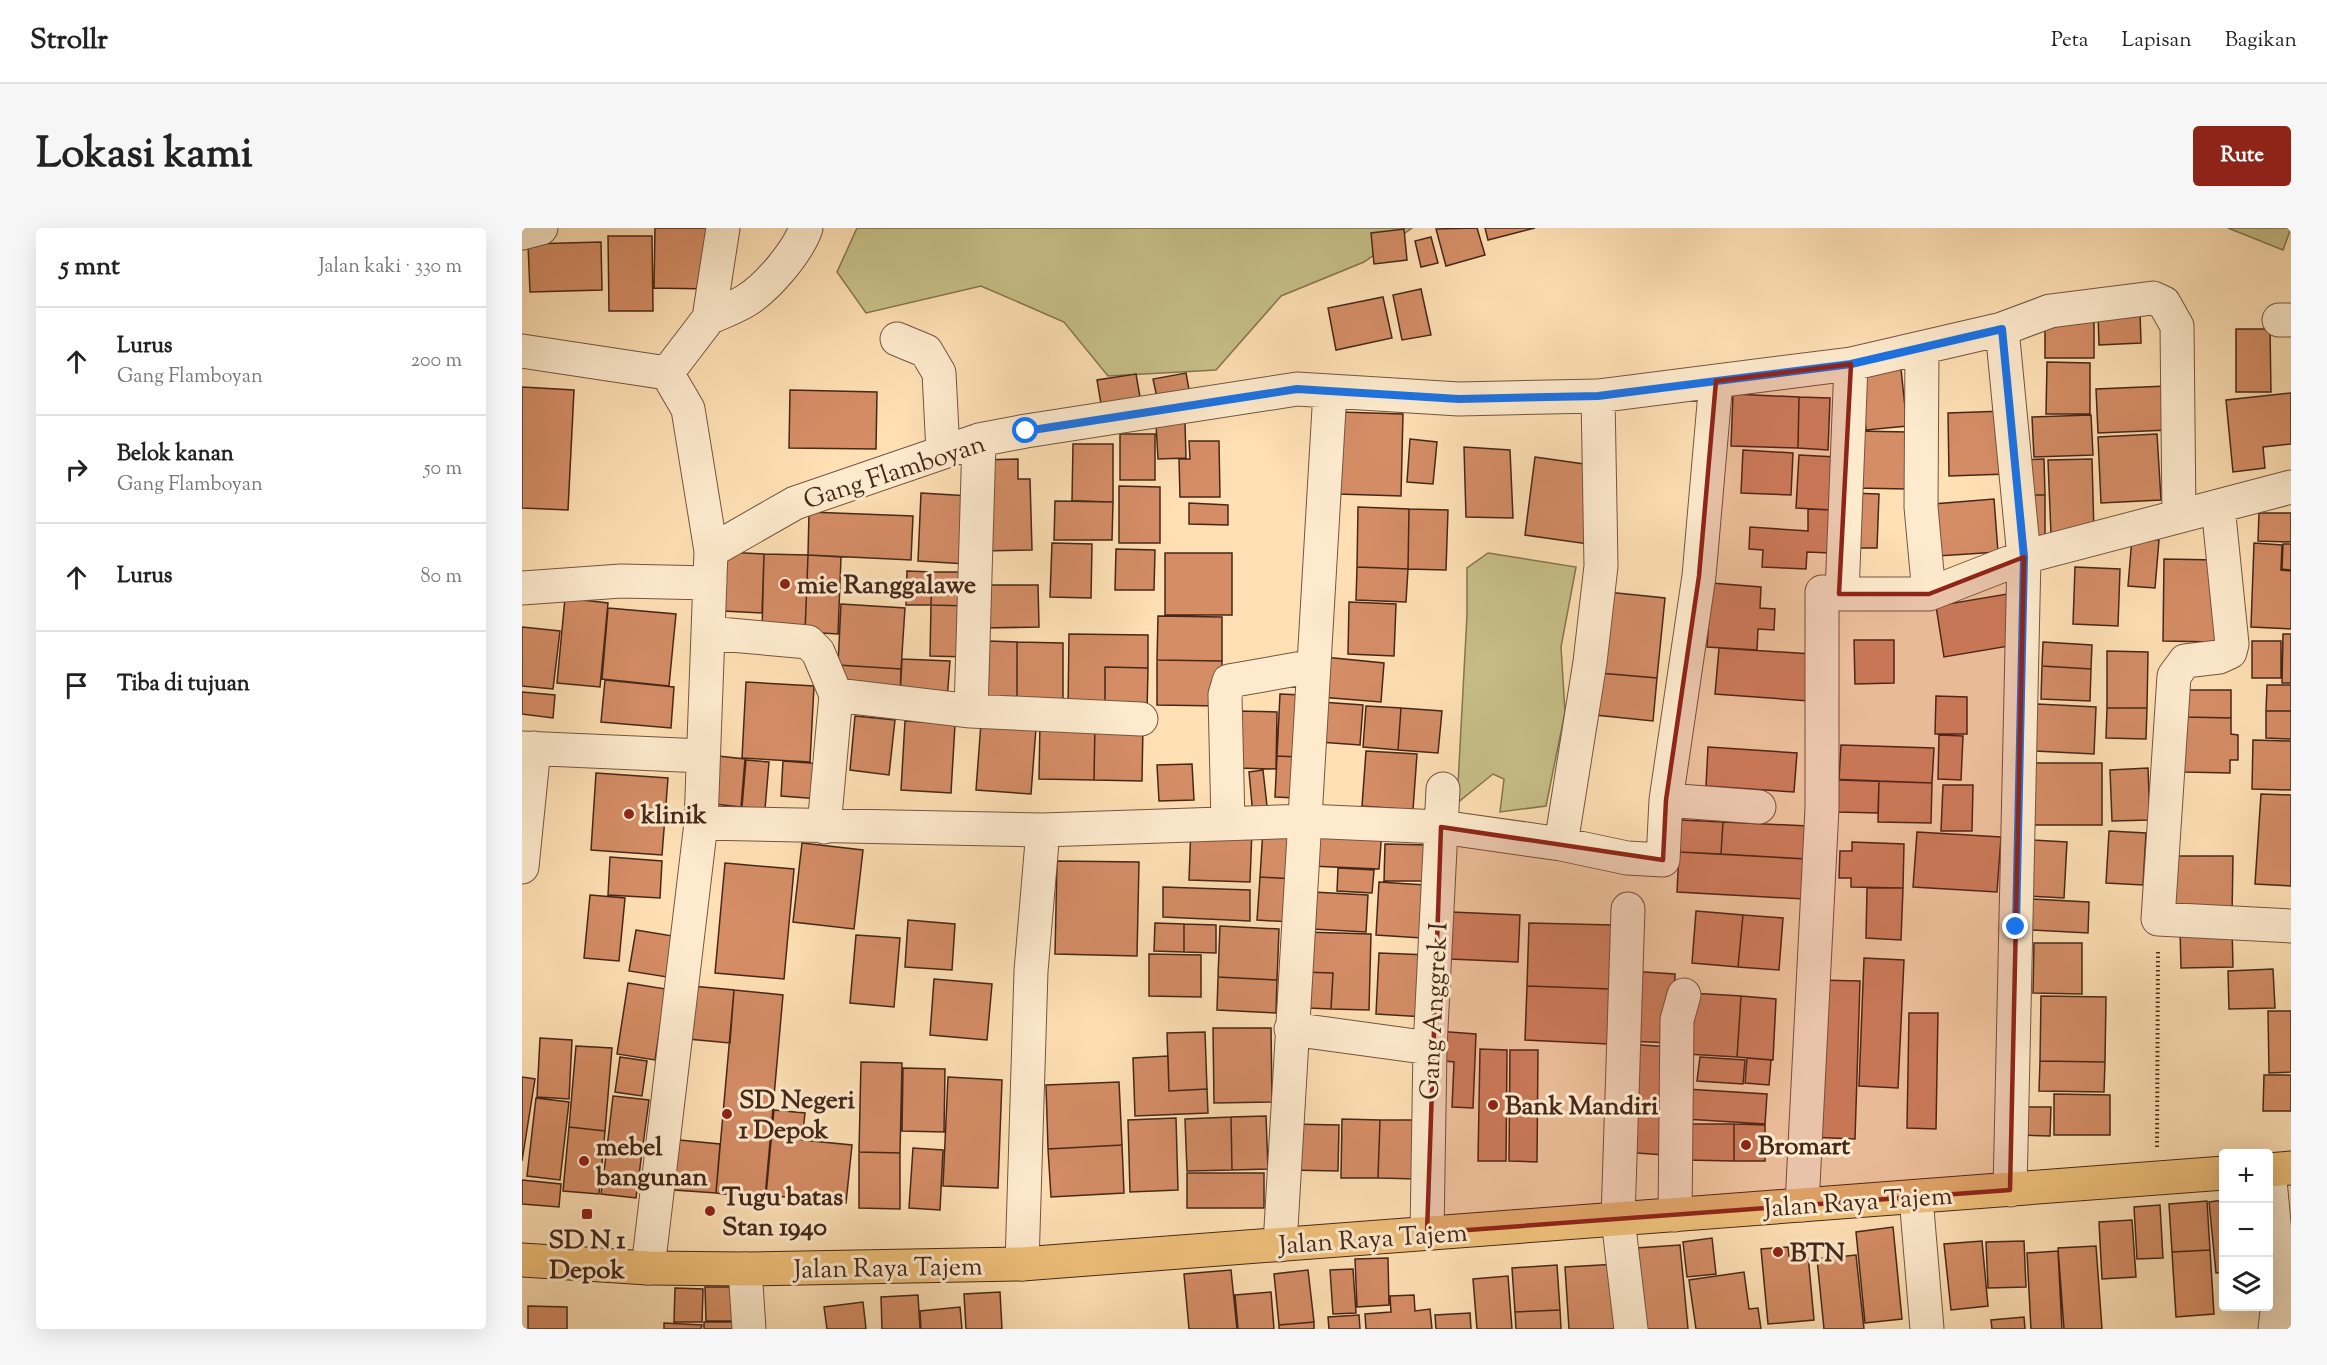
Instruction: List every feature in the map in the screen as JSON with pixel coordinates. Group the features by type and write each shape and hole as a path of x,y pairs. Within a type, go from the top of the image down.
{"main road":[{"path":"2273,1170 2291,1168"},
{"name":"Jalan Raya Tajem","path":"522,1260 648,1268 745,1269 1022,1264 2219,1173"}],"street":[{"path":"522,233 541,228"},
{"path":"709,318 723,228"},
{"path":"667,373 709,318 748,299 784,264 802,239 806,228"},
{"name":"Gang Flamboyan","path":"711,551 795,503 979,440 1297,389 1459,399 1598,396 1851,364 2002,329 2050,310 2152,298 2164,303 2177,326 2179,516"},
{"path":"2002,329 2024,557 2010,1190"},
{"path":"897,339 926,351 939,373 944,452"},
{"path":"1922,349 1920,468 1929,594"},
{"path":"522,351 667,373"},
{"path":"1842,594 1851,364"},
{"path":"648,1268 701,822 711,551 688,409 667,373"},
{"path":"701,822 824,827 1043,830 1306,821 1441,827 1561,844 1627,858 1663,860 1666,800 1699,576 1716,381"},
{"path":"1280,1245 1330,391"},
{"path":"1561,844 1590,662 1601,566 1598,396"},
{"path":"971,711 979,440"},
{"path":"1802,1205 1822,808 1822,592 1929,594 2024,557 2291,487"},
{"path":"2218,506 2232,644 2230,652 2219,657 2185,662 2175,676 2158,919 2291,926"},
{"path":"522,588 621,581 710,583"},
{"path":"708,633 808,642 818,652 836,695 824,827"},
{"path":"1228,823 1225,695 1229,681 1314,666"},
{"path":"836,695 971,711 1141,719"},
{"path":"522,867 528,748 703,756"},
{"name":"Gang Anggrek I","path":"1426,1233 1430,1048 1443,789"},
{"path":"1666,800 1759,807"},
{"path":"1022,1264 1031,971 1043,830"},
{"path":"1628,909 1618,1219 1631,1329"},
{"path":"1675,1215 1677,1020 1684,995"},
{"path":"1292,1029 1430,1048"},
{"path":"1916,1197 1926,1329"},
{"path":"2272,1203 2280,1286 2275,1329"},
{"path":"745,1269 749,1329"}],"path":[{"path":"2158,919 2158,1178"}],"highlighted area":[{"path":"1851,364 1839,594 1929,594 2024,557 2010,1190 1427,1233 1441,827 1663,860 1666,800 1699,576 1716,381"}],"shaded area":[{"path":"857,228 1412,228 1364,262 1281,296 1216,370 1108,376 1064,322 981,286 866,313 837,272"},
{"path":"2228,228 2291,228 2283,250"},
{"path":"1488,553 1576,567 1561,647 1565,712 1546,806 1500,812 1504,779 1493,774 1457,803 1467,615 1467,568"}],"building":[{"path":"655,228 711,228 711,289 654,288"},
{"path":"1477,228 1485,255 1446,266 1436,229"},
{"path":"1485,228 1535,228 1488,240"},
{"path":"1404,229 1407,260 1374,264 1371,233"},
{"path":"608,236 652,236 653,311 609,311"},
{"path":"1431,237 1438,263 1421,267 1415,241"},
{"path":"601,242 602,290 530,292 528,244"},
{"path":"1421,289 1431,335 1402,340 1393,295"},
{"path":"1383,297 1392,338 1336,350 1328,308"},
{"path":"2140,312 2141,343 2099,345 2098,314"},
{"path":"2045,320 2094,320 2094,358 2045,358"},
{"path":"2236,329 2270,329 2271,392 2236,392"},
{"path":"2047,362 2090,363 2090,414 2046,414"},
{"path":"1901,369 1907,426 1866,430 1860,373"},
{"path":"1186,373 1190,395 1158,402 1153,379"},
{"path":"1136,374 1141,403 1102,410 1097,380"},
{"path":"2167,386 2169,430 2098,433 2096,389"},
{"path":"522,387 574,390 568,510 522,508"},
{"path":"790,390 877,392 876,449 789,448"},
{"path":"2291,393 2291,444 2263,447 2265,468 2233,472 2226,400"},
{"path":"1733,394 1799,397 1798,448 1731,446"},
{"path":"1799,397 1830,398 1828,450 1798,448"},
{"path":"2005,411 2007,474 1949,476 1948,413"},
{"path":"1340,412 1403,414 1401,496 1338,494"},
{"path":"2091,415 2093,455 2034,457 2032,417"},
{"path":"1185,423 1186,458 1158,459 1156,424"},
{"path":"1856,431 1908,432 1907,489 1855,488"},
{"path":"1120,434 1155,434 1155,480 1120,480"},
{"path":"2157,434 2161,500 2101,503 2098,437"},
{"path":"1410,439 1437,442 1433,484 1407,482"},
{"path":"1189,441 1219,441 1220,497 1180,497 1179,459 1190,459"},
{"path":"1073,444 1113,444 1113,502 1072,501"},
{"path":"1464,447 1510,450 1513,518 1466,517"},
{"path":"1743,450 1793,453 1791,495 1741,493"},
{"path":"1799,455 1836,457 1832,510 1796,508"},
{"path":"1535,457 1598,466 1588,544 1525,535"},
{"path":"1018,459 1018,479 1030,479 1032,550 982,551 980,460"},
{"path":"2044,459 2045,495 2025,495 2023,460"},
{"path":"2092,459 2094,534 2051,535 2048,460"},
{"path":"1119,486 1160,487 1160,543 1119,543"},
{"path":"921,493 970,496 967,564 918,561"},
{"path":"1848,493 1879,494 1877,548 1847,548"},
{"path":"2025,495 2045,495 2045,538 2025,538"},
{"path":"1994,499 1998,552 1938,556 1933,504"},
{"path":"1055,501 1113,502 1112,540 1054,540"},
{"path":"1189,503 1228,505 1228,525 1189,524"},
{"path":"1358,507 1409,509 1408,569 1357,567"},
{"path":"1409,509 1448,510 1446,570 1408,569"},
{"path":"1808,509 1832,510 1831,553 1807,552 1806,569 1762,567 1763,550 1749,549 1750,527 1808,531"},
{"path":"809,512 913,516 911,560 808,555"},
{"path":"2259,513 2291,513 2291,542 2258,541"},
{"path":"2132,538 2159,540 2155,588 2128,586"},
{"path":"1052,543 1092,544 1091,598 1050,597"},
{"path":"2254,543 2282,545 2281,570 2291,571 2291,629 2251,627"},
{"path":"2283,544 2291,544 2291,570 2282,569"},
{"path":"1116,549 1155,550 1154,590 1115,590"},
{"path":"725,552 764,554 762,613 723,611"},
{"path":"1165,553 1232,553 1232,615 1165,615"},
{"name":"mie Ranggalawe","path":"764,554 808,555 805,632 762,631"},
{"path":"808,555 841,557 838,634 805,632"},
{"path":"2164,559 2217,560 2216,642 2163,641"},
{"path":"1357,567 1408,569 1406,602 1356,600"},
{"path":"2075,567 2120,569 2118,626 2073,624"},
{"path":"907,571 932,572 931,605 906,605"},
{"path":"932,572 971,572 970,606 931,605"},
{"path":"1711,583 1761,587 1760,608 1775,609 1774,630 1758,629 1757,650 1707,647"},
{"path":"982,585 1038,585 1039,627 983,628"},
{"path":"1607,592 1665,598 1657,678 1599,673"},
{"path":"2007,594 2015,645 1944,657 1936,606"},
{"path":"565,598 608,603 600,687 557,683"},
{"path":"1349,602 1396,604 1394,656 1348,654"},
{"path":"841,604 905,608 901,669 838,665"},
{"path":"931,605 970,606 969,657 930,656"},
{"path":"608,608 676,614 669,686 602,679"},
{"path":"1158,616 1222,617 1222,661 1157,660"},
{"path":"522,627 560,631 553,689 522,686"},
{"path":"1069,634 1148,635 1148,668 1105,667 1105,712 1068,711"},
{"path":"2283,634 2291,634 2291,683 2282,683"},
{"path":"1854,640 1894,640 1894,683 1855,684"},
{"path":"989,641 1017,642 1017,705 988,704"},
{"path":"2252,641 2281,641 2281,678 2252,678"},
{"path":"1017,642 1063,643 1063,706 1017,705"},
{"path":"2043,642 2092,645 2091,669 2042,666"},
{"path":"1719,648 1812,654 1809,701 1715,694"},
{"path":"2107,651 2148,652 2147,708 2107,708"},
{"path":"1324,657 1384,663 1381,702 1320,697"},
{"path":"902,659 950,661 947,700 900,697"},
{"path":"1157,660 1222,661 1221,706 1157,705"},
{"path":"838,665 901,669 900,697 837,694"},
{"path":"2042,666 2091,669 2090,701 2041,699"},
{"path":"1105,667 1148,668 1147,713 1105,712"},
{"path":"1599,673 1657,678 1653,721 1595,715"},
{"path":"605,680 674,687 671,728 601,722"},
{"path":"746,682 814,686 810,762 742,758"},
{"path":"2267,685 2291,685 2291,711 2266,711"},
{"path":"2185,690 2231,690 2231,718 2184,717"},
{"path":"522,692 555,695 553,718 522,714"},
{"path":"1280,694 1302,695 1298,757 1277,756"},
{"path":"1936,696 1967,697 1967,734 1935,734"},
{"path":"1321,702 1363,705 1360,745 1319,742"},
{"path":"2037,704 2096,707 2094,754 2035,751"},
{"path":"1366,706 1401,708 1398,750 1363,747"},
{"path":"1401,708 1442,711 1438,753 1398,750"},
{"path":"2107,708 2147,708 2146,739 2106,738"},
{"path":"1238,711 1277,712 1276,769 1237,768"},
{"path":"2266,711 2291,711 2291,739 2266,738"},
{"path":"855,716 895,720 889,775 850,770"},
{"path":"2184,717 2231,718 2231,734 2238,735 2238,760 2230,760 2230,773 2184,772"},
{"path":"905,721 955,724 951,793 901,790"},
{"path":"1040,721 1095,723 1094,780 1039,779"},
{"path":"981,723 1036,728 1031,794 976,790"},
{"path":"1095,723 1143,724 1142,781 1094,780"},
{"path":"1939,735 1963,736 1961,780 1938,779"},
{"path":"2253,740 2291,741 2291,790 2252,789"},
{"path":"1841,745 1934,748 1932,783 1839,780"},
{"path":"1708,747 1797,753 1794,792 1706,786"},
{"path":"1366,751 1417,754 1413,810 1362,806"},
{"path":"718,756 745,759 741,807 714,804"},
{"path":"1277,756 1298,757 1296,798 1275,797"},
{"path":"746,760 769,762 765,809 742,807"},
{"path":"783,761 823,764 820,799 781,796"},
{"path":"2027,763 2102,763 2102,825 2026,825"},
{"path":"1192,764 1194,800 1159,801 1157,765"},
{"path":"2148,768 2150,820 2112,821 2110,770"},
{"path":"1263,770 1268,815 1253,816 1249,772"},
{"name":"klinik","path":"596,773 668,778 662,855 591,850"},
{"path":"1829,779 1879,781 1878,813 1838,812"},
{"path":"1879,781 1932,783 1931,823 1878,822"},
{"path":"1943,785 1973,785 1972,831 1941,831"},
{"path":"2261,794 2291,795 2291,886 2255,884"},
{"path":"1681,820 1723,822 1721,854 1679,852"},
{"path":"1723,822 1808,826 1806,859 1721,854"},
{"path":"1191,826 1252,829 1250,882 1189,880"},
{"path":"1313,827 1382,830 1379,869 1311,866"},
{"path":"1263,829 1296,831 1294,879 1260,877"},
{"path":"2109,831 2146,833 2143,885 2106,883"},
{"path":"1917,832 2001,837 1997,892 1913,887"},
{"path":"2030,840 2067,842 2064,898 2027,896"},
{"path":"1852,842 1904,844 1903,888 1851,887 1851,878 1839,878 1840,851 1852,851"},
{"path":"802,843 863,850 854,929 793,922"},
{"path":"1385,844 1428,845 1427,881 1384,881"},
{"path":"1679,852 1806,859 1804,899 1677,892"},
{"path":"2168,856 2233,856 2232,916 2167,916"},
{"path":"610,857 662,861 660,898 608,895"},
{"path":"1057,861 1139,862 1137,956 1055,954"},
{"path":"725,863 794,869 784,979 715,973"},
{"path":"1338,868 1374,870 1372,893 1337,891"},
{"path":"1260,877 1294,879 1291,922 1257,920"},
{"path":"1379,882 1425,885 1422,938 1376,935"},
{"path":"1163,887 1250,890 1250,921 1163,917"},
{"path":"1867,888 1903,888 1901,940 1866,938"},
{"path":"1313,892 1368,895 1366,932 1312,929"},
{"path":"590,895 625,898 619,961 584,958"},
{"path":"2032,899 2089,902 2088,933 2031,930"},
{"path":"1696,911 1743,915 1738,967 1692,963"},
{"path":"1451,912 1520,915 1518,962 1450,959"},
{"path":"1743,915 1783,918 1779,970 1738,967"},
{"path":"908,920 955,924 952,970 905,967"},
{"path":"1155,923 1184,924 1184,952 1154,951"},
{"path":"1529,923 1613,925 1610,989 1527,986"},
{"path":"1184,924 1216,925 1216,953 1184,952"},
{"path":"1220,926 1279,929 1277,980 1218,977"},
{"path":"2232,928 2233,967 2181,968 2180,929"},
{"path":"636,930 673,936 667,977 629,971"},
{"path":"1304,932 1371,934 1369,1010 1331,1009 1333,973 1302,972"},
{"path":"856,935 900,938 894,1007 850,1003"},
{"path":"2034,943 2082,943 2082,994 2033,993"},
{"path":"1379,953 1428,955 1425,1017 1376,1014"},
{"path":"1149,954 1201,955 1201,997 1149,996"},
{"path":"1864,958 1904,960 1898,1088 1859,1086"},
{"path":"2273,969 2275,1008 2229,1009 2228,971"},
{"path":"1629,971 1675,974 1672,1043 1626,1041"},
{"path":"1302,972 1333,973 1331,1009 1309,1008"},
{"path":"1218,977 1277,980 1276,1013 1217,1010"},
{"path":"934,979 992,984 987,1040 930,1035"},
{"path":"1816,980 1860,981 1855,1139 1810,1137"},
{"path":"628,983 666,989 655,1060 617,1054"},
{"path":"692,986 734,990 730,1043 688,1039"},
{"path":"1527,986 1610,989 1608,1044 1525,1040"},
{"path":"734,990 783,995 765,1198 716,1193"},
{"path":"1690,993 1741,996 1737,1057 1686,1054"},
{"path":"1741,996 1776,999 1773,1060 1737,1057"},
{"path":"2041,996 2106,997 2105,1062 2040,1061"},
{"path":"2268,1011 2291,1011 2291,1072 2269,1073"},
{"path":"1909,1013 1938,1013 1936,1129 1907,1128"},
{"path":"1213,1028 1271,1028 1272,1102 1214,1103"},
{"path":"1436,1031 1476,1034 1473,1108 1452,1107 1454,1062 1435,1060"},
{"path":"1205,1032 1207,1089 1169,1091 1167,1033"},
{"path":"540,1038 572,1040 569,1099 537,1097"},
{"path":"1626,1044 1671,1047 1668,1103 1623,1101"},
{"path":"576,1046 612,1048 605,1131 569,1127"},
{"name":"Bank Mandiri","path":"1480,1049 1507,1050 1506,1161 1478,1161"},
{"path":"1510,1050 1538,1050 1537,1162 1509,1161"},
{"path":"1168,1056 1169,1091 1207,1089 1208,1113 1135,1116 1133,1058"},
{"path":"620,1057 647,1061 642,1096 615,1092"},
{"path":"1700,1057 1745,1060 1743,1084 1697,1081"},
{"path":"1747,1058 1771,1060 1769,1085 1745,1083"},
{"path":"2040,1061 2105,1062 2104,1092 2039,1091"},
{"path":"861,1062 902,1063 900,1153 859,1152"},
{"path":"903,1068 945,1069 944,1132 902,1131"},
{"path":"2264,1075 2291,1075 2291,1111 2263,1111"},
{"path":"522,1077 535,1079 522,1161"},
{"path":"948,1077 1002,1080 998,1188 943,1186"},
{"path":"1119,1082 1122,1145 1048,1149 1046,1085"},
{"path":"1686,1089 1767,1094 1765,1124 1685,1119"},
{"path":"2054,1094 2110,1095 2110,1135 2054,1135"},
{"path":"613,1096 649,1100 642,1152 607,1148"},
{"path":"536,1098 569,1102 560,1180 527,1176"},
{"path":"1623,1101 1668,1103 1666,1155 1621,1152"},
{"path":"2022,1107 2051,1107 2050,1136 2021,1135"},
{"path":"774,1110 805,1113 802,1140 852,1145 846,1203 766,1195"},
{"path":"1266,1116 1268,1169 1232,1170 1231,1117"},
{"path":"1231,1117 1232,1170 1187,1171 1185,1119"},
{"path":"1176,1118 1178,1190 1130,1192 1128,1120"},
{"path":"1342,1119 1380,1120 1378,1178 1341,1178"},
{"path":"1380,1120 1416,1120 1416,1179 1378,1178"},
{"path":"1289,1124 1339,1125 1338,1171 1289,1170"},
{"path":"1687,1124 1734,1124 1734,1161 1686,1160"},
{"path":"1734,1124 1765,1125 1765,1161 1734,1161"},
{"name":"mebel bangunan","path":"569,1127 605,1131 599,1194 563,1191"},
{"path":"679,1140 720,1144 716,1193 674,1190"},
{"path":"1122,1145 1124,1193 1051,1197 1048,1149"},
{"path":"607,1148 642,1152 636,1198 601,1194"},
{"path":"913,1148 943,1150 940,1210 909,1208"},
{"path":"859,1152 900,1153 900,1209 859,1208"},
{"path":"1187,1173 1264,1173 1264,1208 1187,1208"},
{"path":"522,1180 561,1184 559,1207 522,1204"},
{"path":"2207,1201 2210,1250 2172,1252 2169,1204"},
{"path":"2219,1201 2219,1273 2216,1273 2209,1202"},
{"path":"2160,1205 2163,1258 2137,1259 2134,1207"},
{"path":"2132,1220 2136,1277 2102,1279 2099,1222"},
{"path":"1893,1227 1902,1319 1865,1323 1856,1232"},
{"path":"1712,1238 1716,1274 1687,1277 1683,1242"},
{"path":"1982,1241 1988,1306 1951,1310 1944,1244"},
{"path":"2024,1241 2026,1287 1988,1288 1986,1242"},
{"path":"1680,1245 1688,1329 1644,1329 1636,1248"},
{"path":"2096,1246 2102,1329 2064,1329 2058,1248"},
{"path":"1788,1247 1789,1256 1808,1255 1814,1320 1768,1324 1761,1249"},
{"path":"2210,1250 2214,1314 2176,1317 2172,1252"},
{"path":"2058,1251 2062,1329 2031,1329 2027,1253"},
{"path":"1856,1255 1864,1329 1824,1329 1817,1259"},
{"path":"1388,1258 1389,1305 1357,1307 1355,1259"},
{"path":"1618,1264 1622,1329 1569,1329 1565,1267"},
{"path":"1557,1265 1560,1310 1515,1312 1512,1268"},
{"path":"1353,1269 1356,1313 1333,1314 1330,1270"},
{"path":"1231,1270 1237,1329 1189,1329 1184,1274"},
{"path":"1308,1270 1314,1322 1279,1325 1274,1274"},
{"path":"1744,1272 1749,1309 1758,1308 1761,1329 1696,1329 1689,1280"},
{"path":"1508,1276 1512,1329 1477,1329 1473,1279"},
{"path":"705,1287 738,1287 738,1321 706,1321"},
{"path":"675,1288 703,1289 702,1322 674,1322"},
{"path":"1000,1292 1002,1329 966,1329 964,1294"},
{"path":"1271,1292 1274,1329 1238,1329 1235,1295"},
{"path":"918,1295 920,1329 882,1329 881,1297"},
{"path":"1414,1295 1415,1311 1430,1309 1432,1329 1366,1329 1365,1314 1391,1312 1390,1296"},
{"path":"863,1302 866,1329 827,1329 824,1307"},
{"path":"528,1306 567,1307 567,1329 528,1329"},
{"path":"960,1307 962,1329 921,1329 920,1311"},
{"path":"1560,1310 1561,1329 1516,1329 1515,1312"},
{"path":"1470,1313 1471,1329 1436,1329 1435,1315"},
{"path":"1359,1315 1360,1329 1329,1329 1328,1317"},
{"path":"2024,1317 2025,1329 1992,1329 1991,1320"},
{"path":"704,1322 742,1322 742,1329 704,1329"},
{"path":"1314,1322 1314,1329 1279,1329 1279,1325"},
{"path":"664,1323 702,1325 701,1329 664,1329"}],"place":[{"name":"mie Ranggalawe","path":"785,584"},
{"name":"klinik","path":"629,814"},
{"name":"Bank Mandiri","path":"1493,1105"},
{"name":"SD Negeri 1 Depok","path":"727,1114"},
{"name":"Bromart","path":"1746,1145"},
{"name":"mebel bangunan","path":"584,1161"},
{"name":"Tugu batas Stan 1940","path":"710,1211"},
{"name":"SD N 1 Depok","path":"587,1214"},
{"name":"BTN","path":"1778,1252"}],"route":[{"path":"1026,431 1297,389 1427,395 1459,399 1598,396 1851,364 2002,329 2024,557 2016,927"}]}
